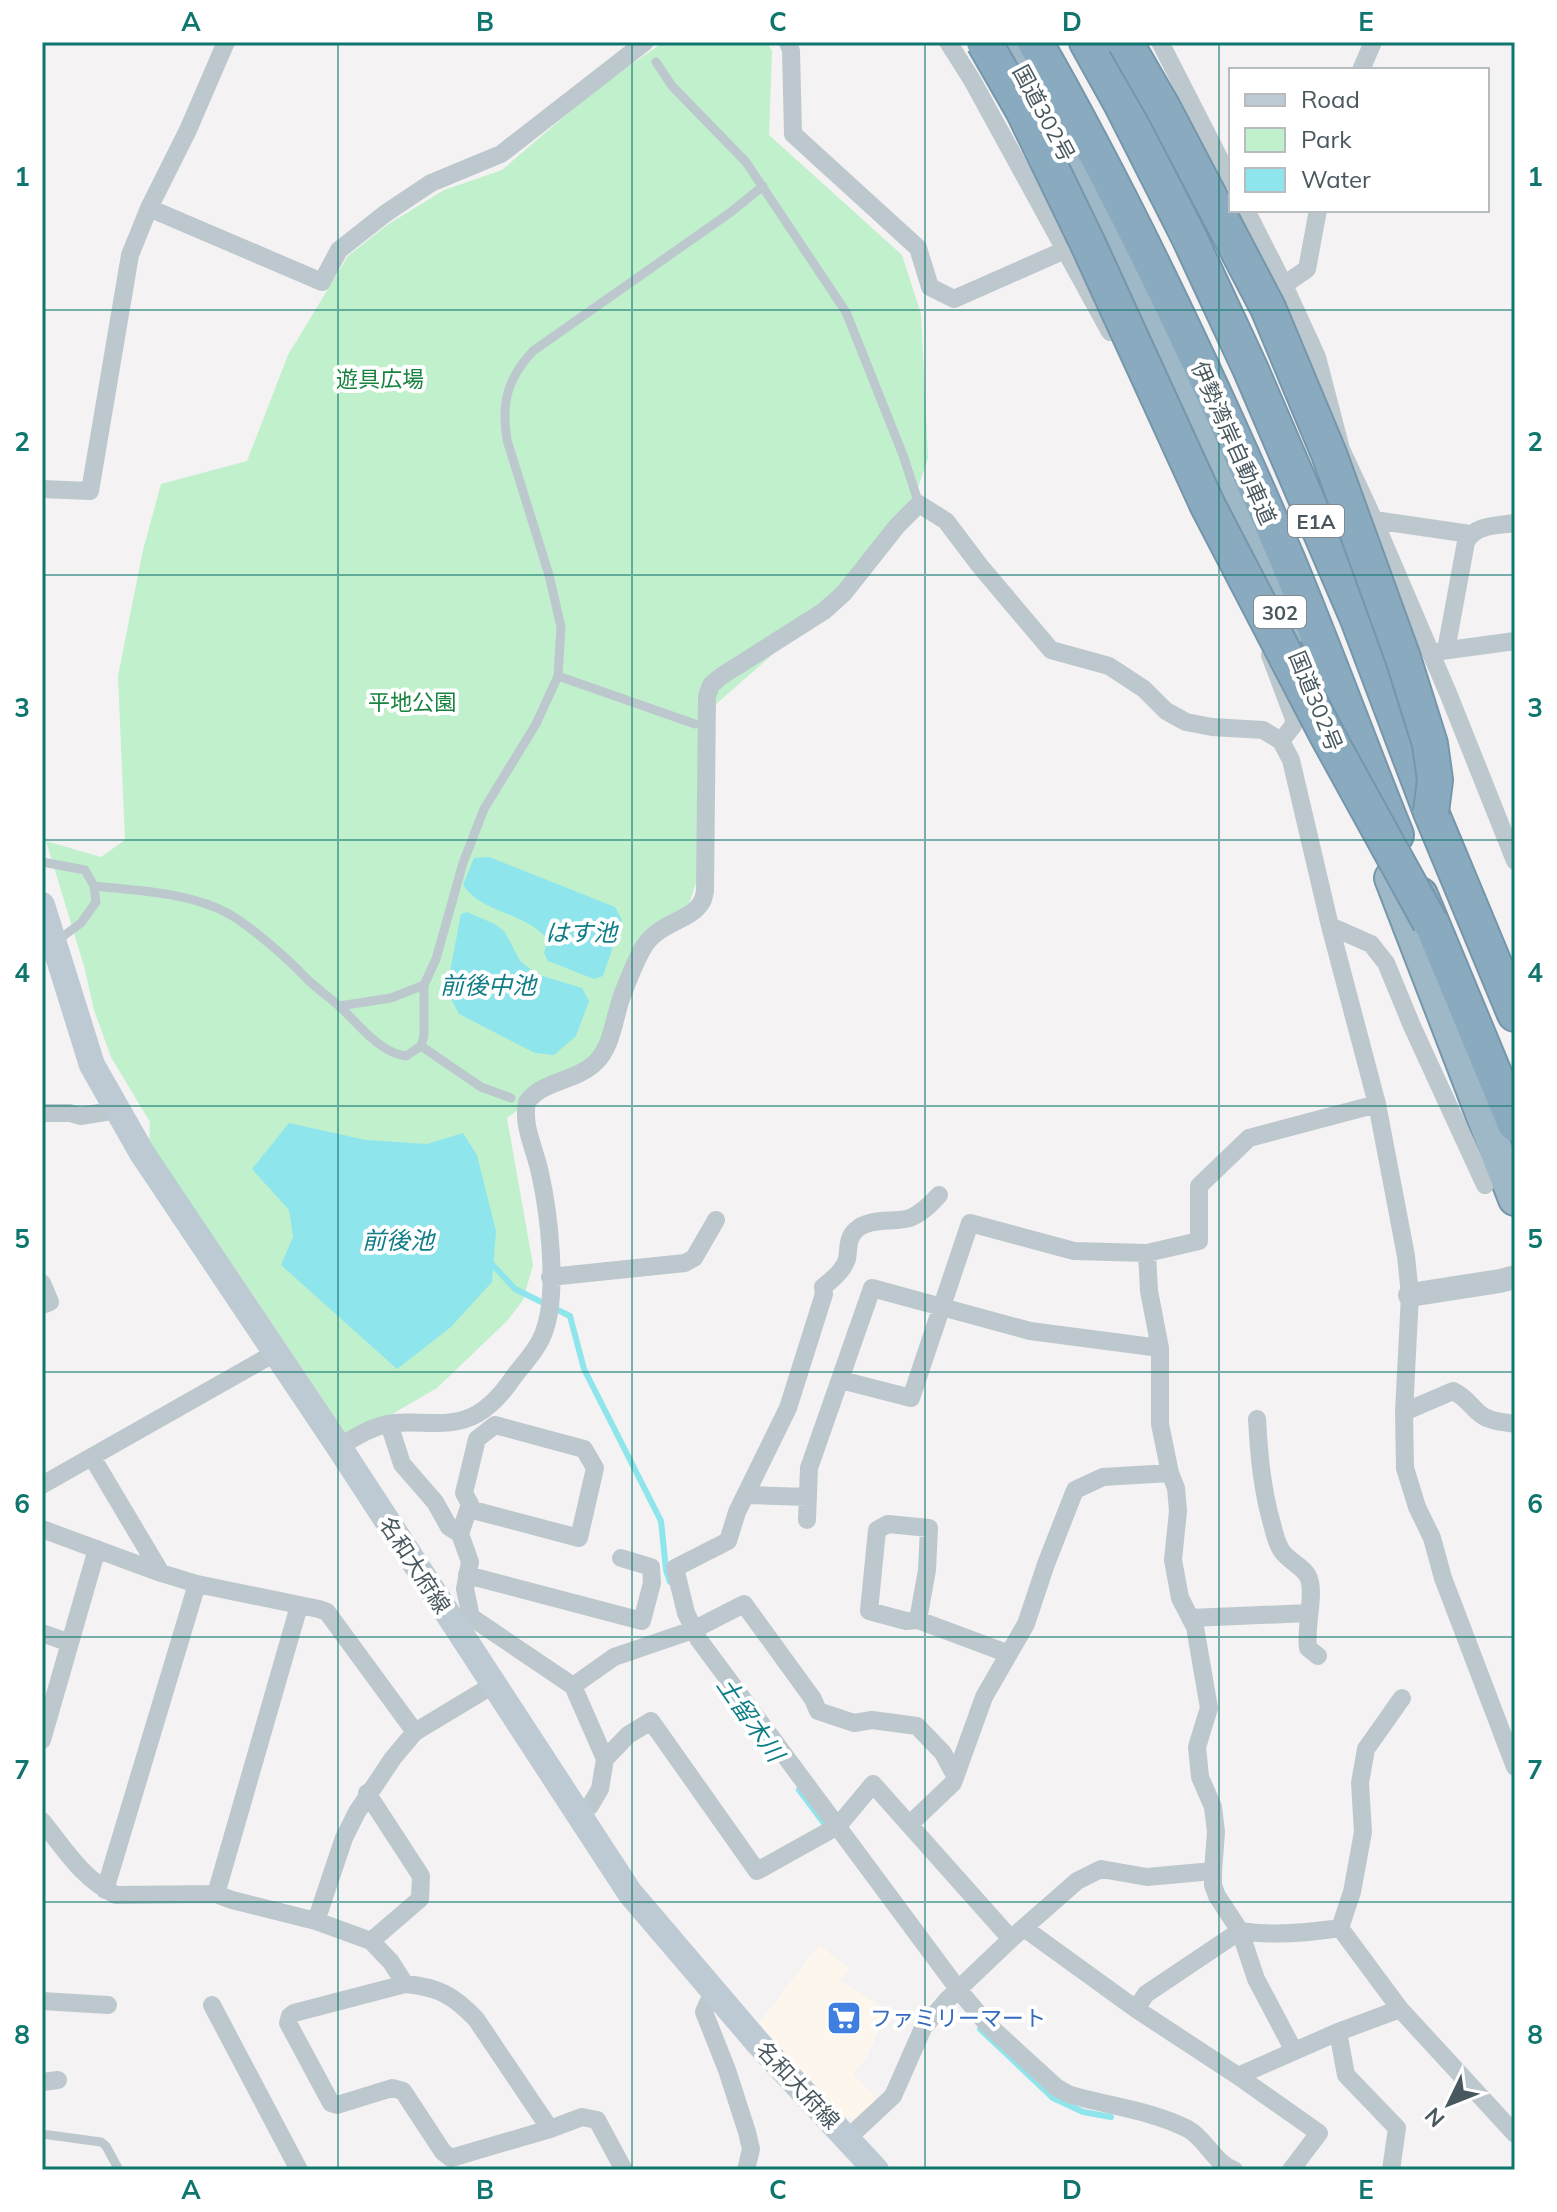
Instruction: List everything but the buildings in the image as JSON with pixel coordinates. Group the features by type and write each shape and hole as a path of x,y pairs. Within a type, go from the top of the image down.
{"highway":[{"path":"984,42 1023,110 1208,506 1340,760 1430,922"},
{"name":"国道302号","path":"1006,42 1168,350 1239,510 1408,917 1515,1199"},
{"name":"伊勢湾岸自動車道","path":"1035,42 1084,128 1213,393 1287,561 1430,922 1515,1124"},
{"path":"1089,42 1127,105 1236,323 1333,540 1515,992"},
{"name":"伊勢湾岸自動車道","path":"1089,42 1189,237 1250,368 1358,619 1431,812 1515,1014"},
{"path":"1125,42 1268,308 1329,454 1403,658 1430,744 1435,780 1431,812"}],"main road":[{"name":"名和大府線","path":"42,905 92,1065 142,1153 339,1447 630,1893 715,1995 876,2170"}],"street":[{"path":"42,489 90,491 130,255 226,42"},
{"path":"149,208 322,282 339,250 386,213 431,183 501,154 645,42"},
{"path":"788,42 791,51 793,134 918,248 930,287 954,299 1065,250"},
{"path":"948,42 1099,308 1231,581 1249,600 1294,719 1293,726 1281,741"},
{"path":"1160,42 1229,177"},
{"path":"1362,68 1373,42"},
{"path":"1247,212 1317,357 1341,449 1438,651 1515,861"},
{"path":"1284,285 1307,269 1318,212"},
{"path":"339,1447 359,1435 389,1424 447,1423 482,1411 501,1394 535,1348 545,1331 550,1306 549,1225 540,1173 525,1119 527,1102 541,1089 581,1074 600,1058 643,948 661,928 691,913 701,904 705,891 707,696 711,685 824,611 844,593 897,526 919,504 946,521 1051,650 1109,666 1144,689 1166,711 1186,722 1263,730 1281,741 1291,760 1330,926 1377,1104 1406,1256 1410,1295 1404,1412 1405,1468 1515,1767"},
{"path":"1374,520 1470,534"},
{"path":"1438,651 1470,534 1477,529 1515,523"},
{"path":"1438,651 1515,641"},
{"path":"1330,926 1371,944 1386,963 1485,1185"},
{"path":"841,1380 911,1398 970,1223 1074,1251 1147,1253 1199,1241 1199,1186 1249,1138 1377,1104"},
{"path":"42,1113 80,1116 118,1110"},
{"path":"939,1195 922,1212 907,1219 867,1224 856,1229 848,1241 846,1261 835,1278 823,1287 818,1315 788,1408 737,1512 728,1541 675,1568 682,1603 699,1640 832,1830 881,1887 953,1994 1056,2087 1083,2099 1158,2117 1191,2131 1226,2167 1234,2170"},
{"path":"550,1277 685,1263 694,1258 716,1220"},
{"path":"1147,1253 1149,1291 1160,1348 1160,1424 1176,1488 1178,1511 1173,1560 1180,1598 1195,1627 1209,1708 1197,1747 1200,1777 1213,1807 1216,1832 1213,1885 1240,1931 1256,1979 1294,2051"},
{"path":"1410,1295 1515,1277"},
{"path":"42,1283 50,1302 42,1305"},
{"path":"807,1520 809,1468 872,1288 1030,1331 1160,1348"},
{"path":"42,1485 275,1353"},
{"path":"1404,1412 1453,1391 1464,1396 1483,1416 1515,1424"},
{"path":"1257,1419 1263,1494 1278,1546 1309,1580 1311,1597 1306,1633 1308,1648 1318,1656"},
{"path":"389,1424 402,1464 435,1502 449,1527 460,1534 470,1562 465,1589 471,1617 573,1686 605,1759 600,1789 590,1806 579,1815"},
{"path":"460,1534 470,1504 464,1493 477,1439 495,1425 584,1449 595,1468 579,1538 469,1509"},
{"path":"92,1457 161,1573"},
{"path":"910,1824 953,1783 984,1697 1026,1624 1075,1490 1103,1477 1170,1473"},
{"path":"745,1495 808,1497"},
{"path":"918,1620 927,1570 929,1528 888,1524 877,1530 869,1611 906,1621 918,1620 1009,1654"},
{"path":"42,1529 197,1584 327,1612 415,1732"},
{"path":"42,1740 97,1549"},
{"path":"467,1575 642,1621 652,1583 651,1567 621,1558"},
{"path":"105,1890 197,1584"},
{"path":"573,1686 614,1657 693,1630 744,1604 813,1699 818,1711 854,1723 872,1720 917,1726 943,1753 952,1770 957,1771"},
{"path":"216,1894 299,1606"},
{"path":"1190,1618 1309,1613"},
{"path":"42,1633 70,1643"},
{"path":"316,1921 344,1838 367,1793 415,1732 493,1685"},
{"path":"1340,1928 1352,1892 1363,1832 1360,1783 1366,1749 1402,1698"},
{"path":"605,1759 628,1735 651,1721 757,1871 832,1830 873,1784 1017,1934 1238,2076 1319,2133 1291,2170"},
{"path":"367,1793 421,1876 422,1884 420,1899 371,1941"},
{"path":"42,1821 86,1876 116,1895 216,1894 316,1921 371,1941 391,1962 405,1984"},
{"path":"848,2138 893,2096 923,2028 953,1994 1077,1881 1101,1869 1147,1877 1213,1871"},
{"path":"1136,2009 1146,1994 1240,1931 1260,1934 1340,1928"},
{"path":"1340,1928 1400,2009 1515,2134"},
{"path":"550,2129 476,2019 443,1991 405,1984 290,2016 288,2023 331,2103 337,2105 398,2088 443,2152 451,2158 550,2129 582,2117 597,2120 624,2170"},
{"path":"715,1995 704,2012 747,2132 751,2149 746,2170"},
{"path":"42,2001 108,2005"},
{"path":"212,2005 299,2170"},
{"path":"1238,2076 1338,2032 1400,2009"},
{"path":"1338,2032 1346,2075 1397,2128 1391,2170"}],"lane":[{"path":"656,62 672,86 746,162 846,312 903,455 919,504"},
{"path":"94,886 162,893 209,905 229,914 245,924 397,1055 406,1056 421,1046 424,1036 424,985 436,959 463,863 484,809 536,724 558,676 561,627 549,575 507,440 504,419 510,383 533,351 731,212 763,186"},
{"path":"558,676 695,724"},
{"path":"42,862 85,870 94,886 96,902 81,923 54,944"},
{"path":"339,1006 391,998 424,985"},
{"path":"421,1046 481,1087 511,1098"},
{"path":"42,2134 101,2142 119,2170"}],"shaded area":[{"path":"819,1945 849,1968 840,1980 888,2010 866,2059 853,2074 877,2100 854,2119 841,2117 759,2023"}],"green space":[{"name":"平地公園","path":"664,42 767,42 772,51 769,135 902,255 921,314 928,458 911,509 855,582 707,712 704,860 688,907 647,952 603,1047 507,1118 533,1265 523,1300 508,1320 437,1388 344,1442 149,1147 150,1122 111,1057 94,1010 84,966 46,841 101,857 125,840 118,676 143,550 161,484 247,461 288,355 348,256 387,225 444,190 502,170 601,85"}],"water":[{"name":"はす池","path":"489,857 615,907 622,920 603,976 594,979 548,961 544,953 548,940 539,931 472,895 463,885 474,858"},
{"name":"前後中池","path":"467,912 495,924 505,932 520,961 536,974 582,988 589,1001 576,1036 554,1055 535,1053 459,1014 450,997 448,981 461,914"},
{"name":"前後池","path":"289,1123 366,1140 427,1144 463,1133 477,1155 496,1231 492,1282 451,1327 397,1369 281,1265 293,1237 289,1210 252,1169"}],"waterway":[{"name":"土留木川","path":"490,1262 515,1289 570,1316 584,1369 661,1521 670,1582"},
{"name":"土留木川","path":"799,1790 826,1826"},
{"name":"土留木川","path":"980,2029 1053,2098 1083,2112 1111,2117"}],"place":[{"name":"ファミリーマート","path":"844,2018"}],"park label":[{"name":"遊具広場","path":"380,379"}]}
